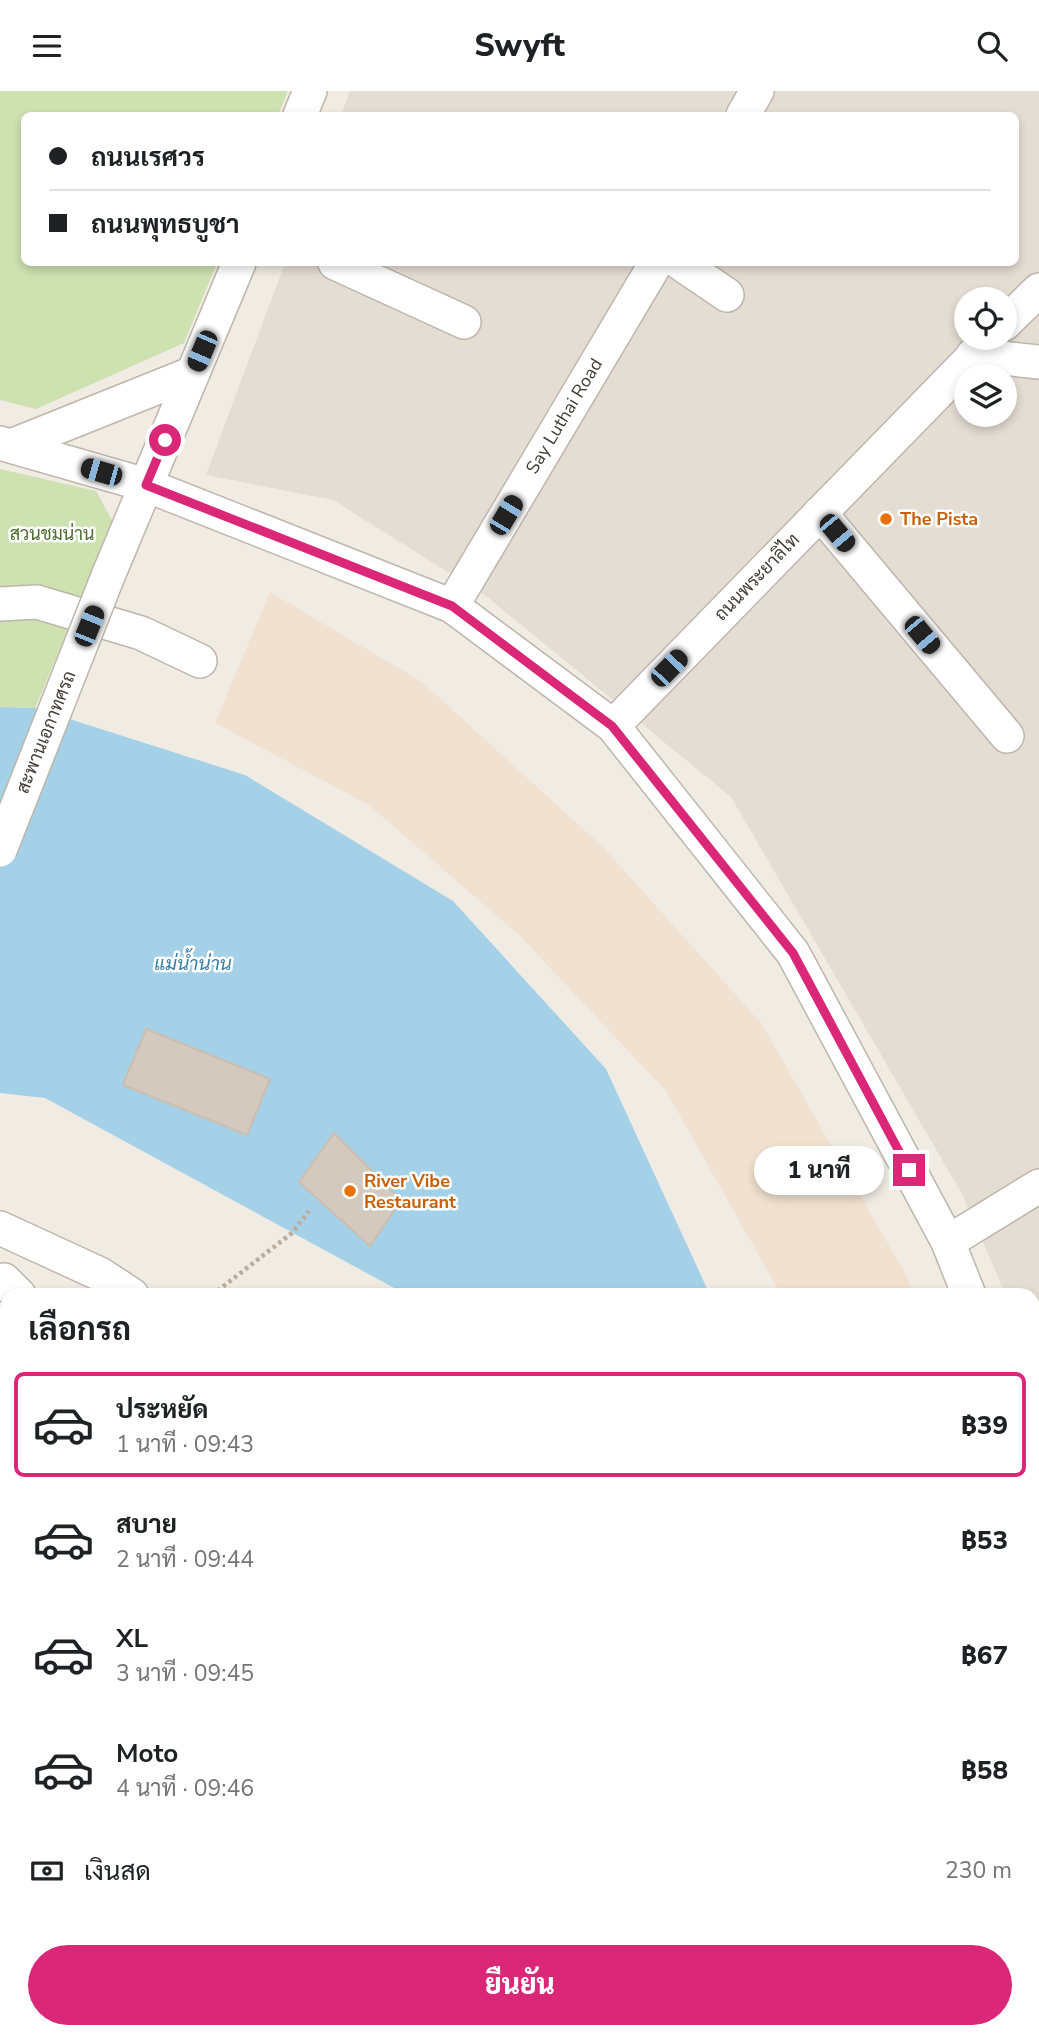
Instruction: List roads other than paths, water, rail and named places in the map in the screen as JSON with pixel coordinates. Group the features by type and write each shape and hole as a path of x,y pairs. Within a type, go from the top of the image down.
{"street":[{"path":"301,112 310,91"},
{"path":"745,112 757,91"},
{"name":"สะพานเอกาทศรถ","path":"0,850 108,576 238,266"},
{"path":"342,266 464,322"},
{"name":"Say Luthai Road","path":"452,606 654,266"},
{"path":"684,266 727,295"},
{"path":"1017,311 1039,290"},
{"name":"ถนนพระยาลิไท","path":"612,726 978,350"},
{"path":"996,350 1039,362"},
{"path":"5,444 193,373"},
{"path":"5,444 146,485 452,606 612,726 793,953 948,1242 966,1288"},
{"path":"820,513 1007,736"},
{"path":"0,604 37,602 141,633 200,661"},
{"path":"948,1242 1039,1186"},
{"path":"0,1228 100,1274 121,1288"}],"water":[{"name":"แม่น้ำน่าน","path":"0,707 35,708 245,775 453,901 606,1069 707,1288 394,1288 45,1098 0,1093"}],"place":[{"name":"The Pista","path":"886,519"},
{"name":"River Vibe Restaurant","path":"350,1191"}],"park label":[{"name":"สวนชมน่าน","path":"52,534"}]}
